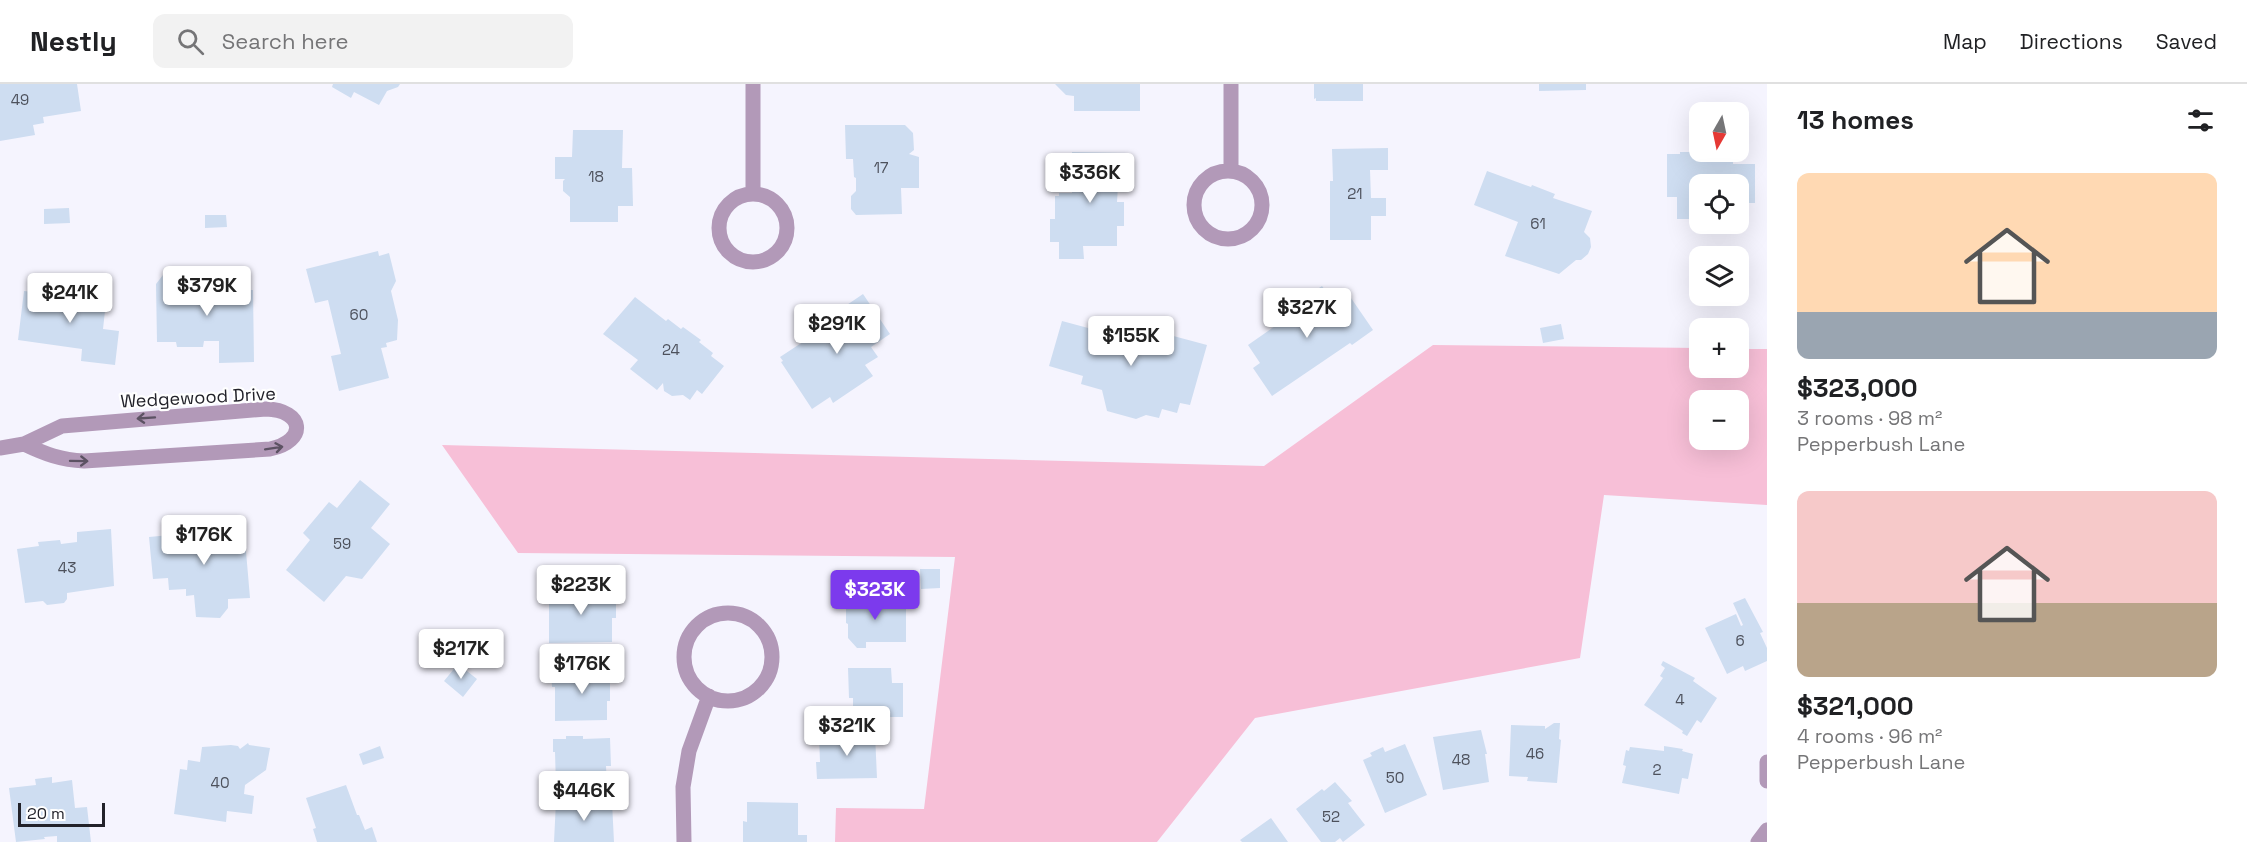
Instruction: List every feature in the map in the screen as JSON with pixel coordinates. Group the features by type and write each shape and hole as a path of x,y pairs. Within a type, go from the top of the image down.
{"street":[{"path":"753,84 753,194"},
{"path":"1231,84 1231,171"},
{"path":"1220,171 1231,171 1252,179 1262,198 1262,210 1253,229 1234,239 1223,239 1203,228 1196,218 1194,207 1201,184 1209,176 1220,171"},
{"path":"753,194 767,197 776,203 787,222 784,243 778,252 759,262 748,262 736,258 727,251 721,241 719,229 720,218 725,207 734,200 753,194"},
{"name":"Wedgewood Drive","path":"0,448 24,444 62,426 266,409 289,414 296,422 297,432 292,441 284,447 270,449 84,461 62,460 24,444"},
{"path":"716,615 740,615 751,620 767,637 771,649 771,663 767,676 759,688 748,696 735,700 720,700 709,696 696,687 688,676 684,663 684,649 688,638 695,627 716,615"},
{"path":"684,842 683,787 689,751 709,696"},
{"path":"1767,762 1767,781"},
{"path":"1758,842 1767,830"}],"shaded area":[{"path":"1433,345 1689,348 1689,378 1749,378 1749,349 1767,349 1767,505 1604,495 1580,658 1255,718 1157,842 835,842 836,808 924,809 955,557 518,553 442,445 1264,466"}],"building":[{"path":"0,84 77,84 81,111 43,117 44,123 33,125 35,135 0,141"},
{"path":"333,84 400,84 387,91 379,105 354,92 351,98 332,87"},
{"path":"1055,84 1140,84 1140,111 1074,111 1074,96 1066,95"},
{"path":"1314,84 1363,84 1363,101 1316,101"},
{"path":"1539,84 1586,84 1586,90 1539,91"},
{"path":"845,125 905,125 913,133 914,150 909,154 919,157 919,188 901,188 902,214 856,215 851,209 851,196 856,191 856,178 854,177 853,159 846,159"},
{"path":"573,130 623,130 622,168 632,168 633,206 618,206 618,222 570,222 570,197 563,191 565,179 555,179 555,157 572,157"},
{"path":"1388,148 1388,170 1370,170 1371,198 1386,198 1386,216 1371,216 1371,240 1330,240 1332,149"},
{"path":"1072,152 1128,153 1127,186 1118,186 1117,202 1124,202 1124,226 1117,226 1117,246 1083,246 1084,259 1059,259 1059,242 1050,242 1050,219 1055,219 1055,196 1059,196 1059,193 1072,193"},
{"path":"1680,152 1689,152 1689,162 1755,164 1755,203 1749,203 1749,174 1689,174 1689,219 1677,219 1677,197 1667,197 1667,154 1680,154"},
{"path":"1487,171 1531,187 1532,185 1555,194 1553,198 1592,211 1584,232 1590,238 1591,247 1588,254 1581,260 1576,260 1559,274 1505,256 1518,222 1474,205"},
{"path":"69,208 70,223 44,224 44,209"},
{"path":"205,215 226,215 227,227 205,228"},
{"path":"378,251 379,256 389,253 396,281 391,291 398,320 397,340 386,343 387,347 381,348 389,378 339,391 331,356 341,354 328,300 315,303 306,269"},
{"path":"221,273 227,279 229,290 253,290 254,362 219,363 219,341 204,341 203,347 177,347 176,342 157,342 156,284 163,275 170,275 178,286 204,285 209,275"},
{"path":"77,281 101,284 98,310 105,311 103,329 119,331 115,365 81,361 82,349 18,340 24,291 49,294 48,298 75,301"},
{"path":"1322,286 1337,308 1351,298 1373,330 1272,396 1253,368 1260,363 1248,345 1298,310 1295,304"},
{"path":"863,294 890,334 871,347 878,357 865,365 873,376 833,403 830,397 812,409 780,357 812,336 815,339 830,329 832,332 843,325 835,313"},
{"path":"635,297 666,321 668,319 681,329 683,327 701,340 699,342 713,353 711,356 724,366 702,394 697,390 690,400 683,395 672,396 664,391 663,383 657,390 630,369 638,360 603,334"},
{"path":"1107,316 1138,325 1136,335 1164,342 1166,334 1207,345 1190,405 1180,403 1177,413 1162,409 1159,418 1146,415 1136,419 1107,411 1102,390 1081,384 1083,376 1049,366 1062,321 1103,332"},
{"path":"1561,324 1564,339 1543,343 1540,328"},
{"path":"360,480 390,504 371,528 390,544 362,579 346,576 324,602 286,570 310,540 303,533 329,502 337,508"},
{"path":"219,524 219,530 244,528 250,598 228,599 228,608 220,618 196,617 194,595 186,596 186,589 169,590 168,578 153,579 149,537 181,534 180,532 199,530 199,525"},
{"path":"111,529 114,586 67,593 64,603 47,605 43,601 25,603 17,549 39,546 38,542 60,540 61,544 77,542 77,532"},
{"path":"920,569 940,569 940,588 921,589"},
{"path":"594,583 594,592 609,592 609,604 616,604 616,618 612,618 612,642 549,643 549,592 582,592 582,584"},
{"path":"846,595 875,595 875,602 906,602 906,642 866,642 866,648 857,648 848,638"},
{"path":"1745,598 1763,632 1760,633 1767,648 1767,661 1745,671 1743,666 1727,674 1705,628 1736,614 1741,626 1743,625 1733,603"},
{"path":"1663,661 1695,678 1693,681 1717,698 1701,723 1697,720 1687,736 1644,705 1663,678 1660,676 1665,668 1661,665"},
{"path":"458,664 477,679 463,697 444,681"},
{"path":"848,668 891,668 892,683 903,683 903,717 853,717 853,698 849,698"},
{"path":"567,671 610,671 610,701 607,701 607,720 555,721 555,687 552,687 551,673 567,673"},
{"path":"1554,723 1560,723 1559,739 1561,740 1557,783 1527,781 1528,777 1509,776 1511,725 1545,726 1545,729"},
{"path":"1481,730 1487,754 1485,754 1489,782 1443,790 1433,737"},
{"path":"875,734 877,778 817,779 816,762 820,762 819,735"},
{"path":"566,736 583,736 583,739 610,738 611,766 606,766 607,788 602,788 602,786 556,786 553,739 566,739"},
{"path":"248,743 270,748 266,770 245,785 244,794 254,796 252,814 227,811 226,822 174,814 180,769 187,770 188,760 200,762 202,747 231,745 238,746 240,749"},
{"path":"1405,744 1427,795 1385,813 1363,760 1372,756 1370,753 1383,747 1385,752"},
{"path":"380,746 384,758 363,765 359,754"},
{"path":"1664,746 1683,749 1682,751 1693,754 1688,779 1682,778 1679,794 1622,783 1626,766 1623,765 1626,750 1629,751 1630,747 1664,751"},
{"path":"52,777 52,783 72,780 75,808 87,807 91,842 57,842 57,836 16,842 9,788 36,785 35,779"},
{"path":"1335,782 1352,801 1348,803 1365,825 1343,842 1340,838 1335,842 1321,842 1296,809"},
{"path":"346,785 365,830 372,827 377,842 317,842 313,829 316,828 306,798"},
{"path":"556,801 612,802 614,842 554,842"},
{"path":"747,802 798,803 798,835 807,835 807,842 743,842 743,821 747,822"},
{"path":"1271,818 1288,842 1242,842 1240,840"}]}
